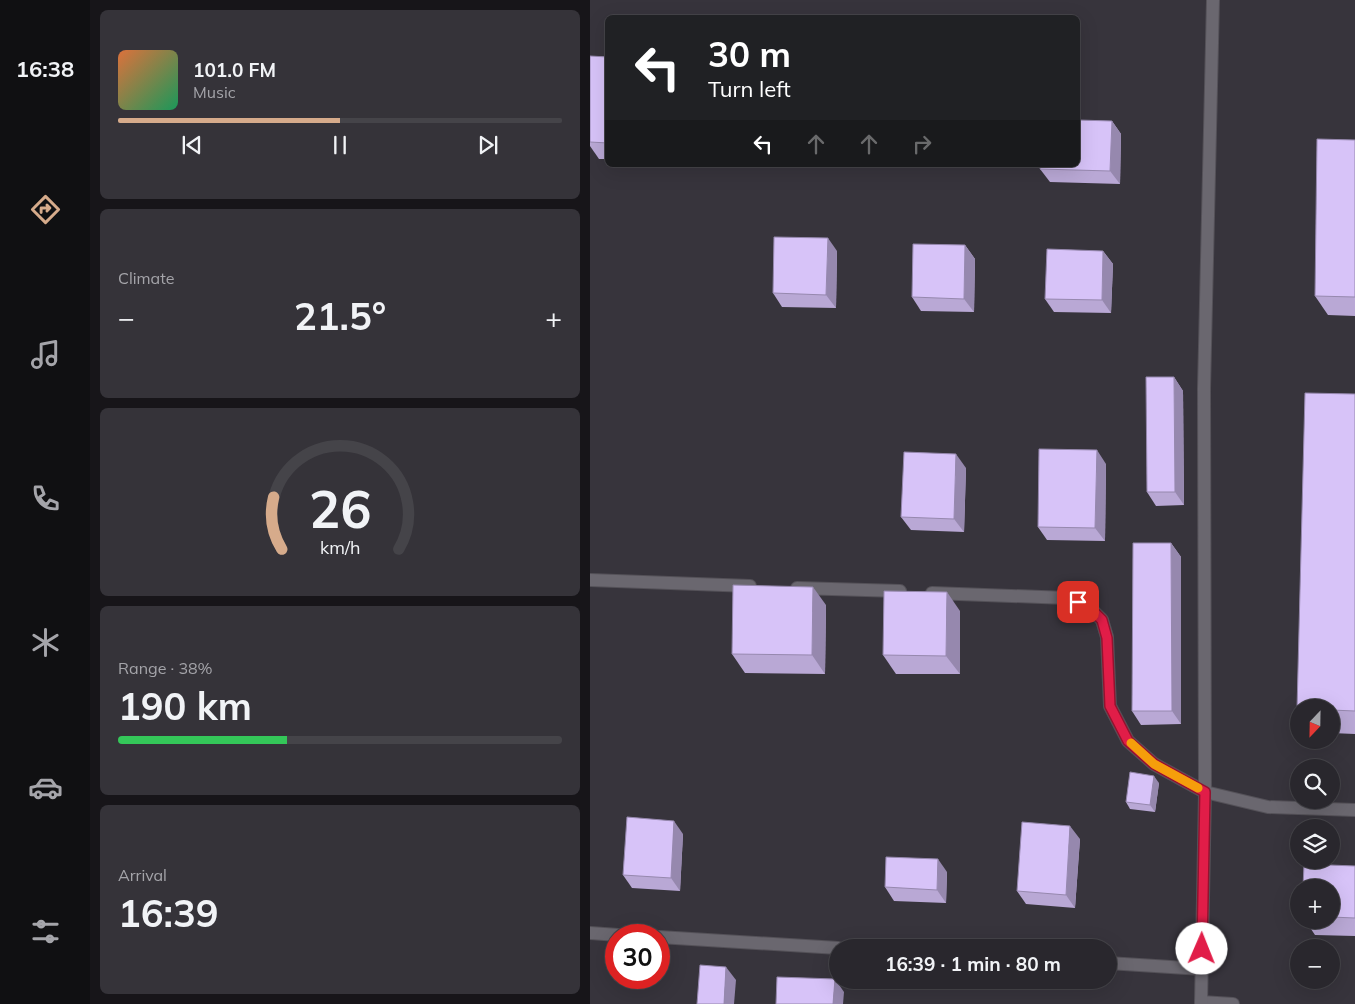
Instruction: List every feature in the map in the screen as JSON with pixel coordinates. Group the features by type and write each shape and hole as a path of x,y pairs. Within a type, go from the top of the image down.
{"street":[{"path":"1213,0 1204,389 1205,792 1201,1003 1233,1004"},
{"path":"590,580 759,586"},
{"path":"789,587 1067,598 1089,607 1102,620 1107,638 1110,706 1128,741 1154,764 1205,792 1268,807 1355,810"},
{"path":"590,933 605,934"},
{"path":"670,938 829,947"},
{"path":"1117,963 1202,968"}],"building":[{"path":"590,56 605,57 605,143 590,142"},
{"path":"1080,120 1112,121 1110,171 1040,169 1040,167 1080,167"},
{"path":"1317,139 1355,140 1355,297 1315,296"},
{"path":"774,237 828,238 826,295 773,293"},
{"path":"913,244 965,245 964,299 912,297"},
{"path":"1047,249 1103,251 1102,300 1045,299"},
{"path":"1146,377 1174,377 1175,492 1147,492"},
{"path":"1305,393 1355,394 1355,711 1340,710 1340,699 1297,699"},
{"path":"1039,449 1097,450 1095,528 1038,527"},
{"path":"904,452 956,454 954,519 901,517"},
{"path":"1133,543 1171,543 1172,711 1132,711"},
{"path":"733,585 813,587 812,655 732,654"},
{"path":"884,591 947,592 946,656 883,655"},
{"path":"1130,772 1154,776 1150,805 1126,802"},
{"path":"627,817 674,821 671,878 623,875"},
{"path":"1022,822 1070,826 1066,895 1017,891"},
{"path":"886,857 938,859 937,890 885,887"},
{"path":"1340,865 1355,866 1355,918 1340,917 1340,879 1303,879 1304,869 1340,869"},
{"path":"700,965 726,967 724,1004 697,1004"},
{"path":"777,977 829,979 829,989 834,989 833,1004 776,1004"}],"slow traffic":[{"path":"1131,743 1154,764 1198,788"}],"route":[{"path":"1078,602 1089,607 1102,620 1107,638 1110,706 1128,741 1154,764 1205,792 1202,949"}]}
